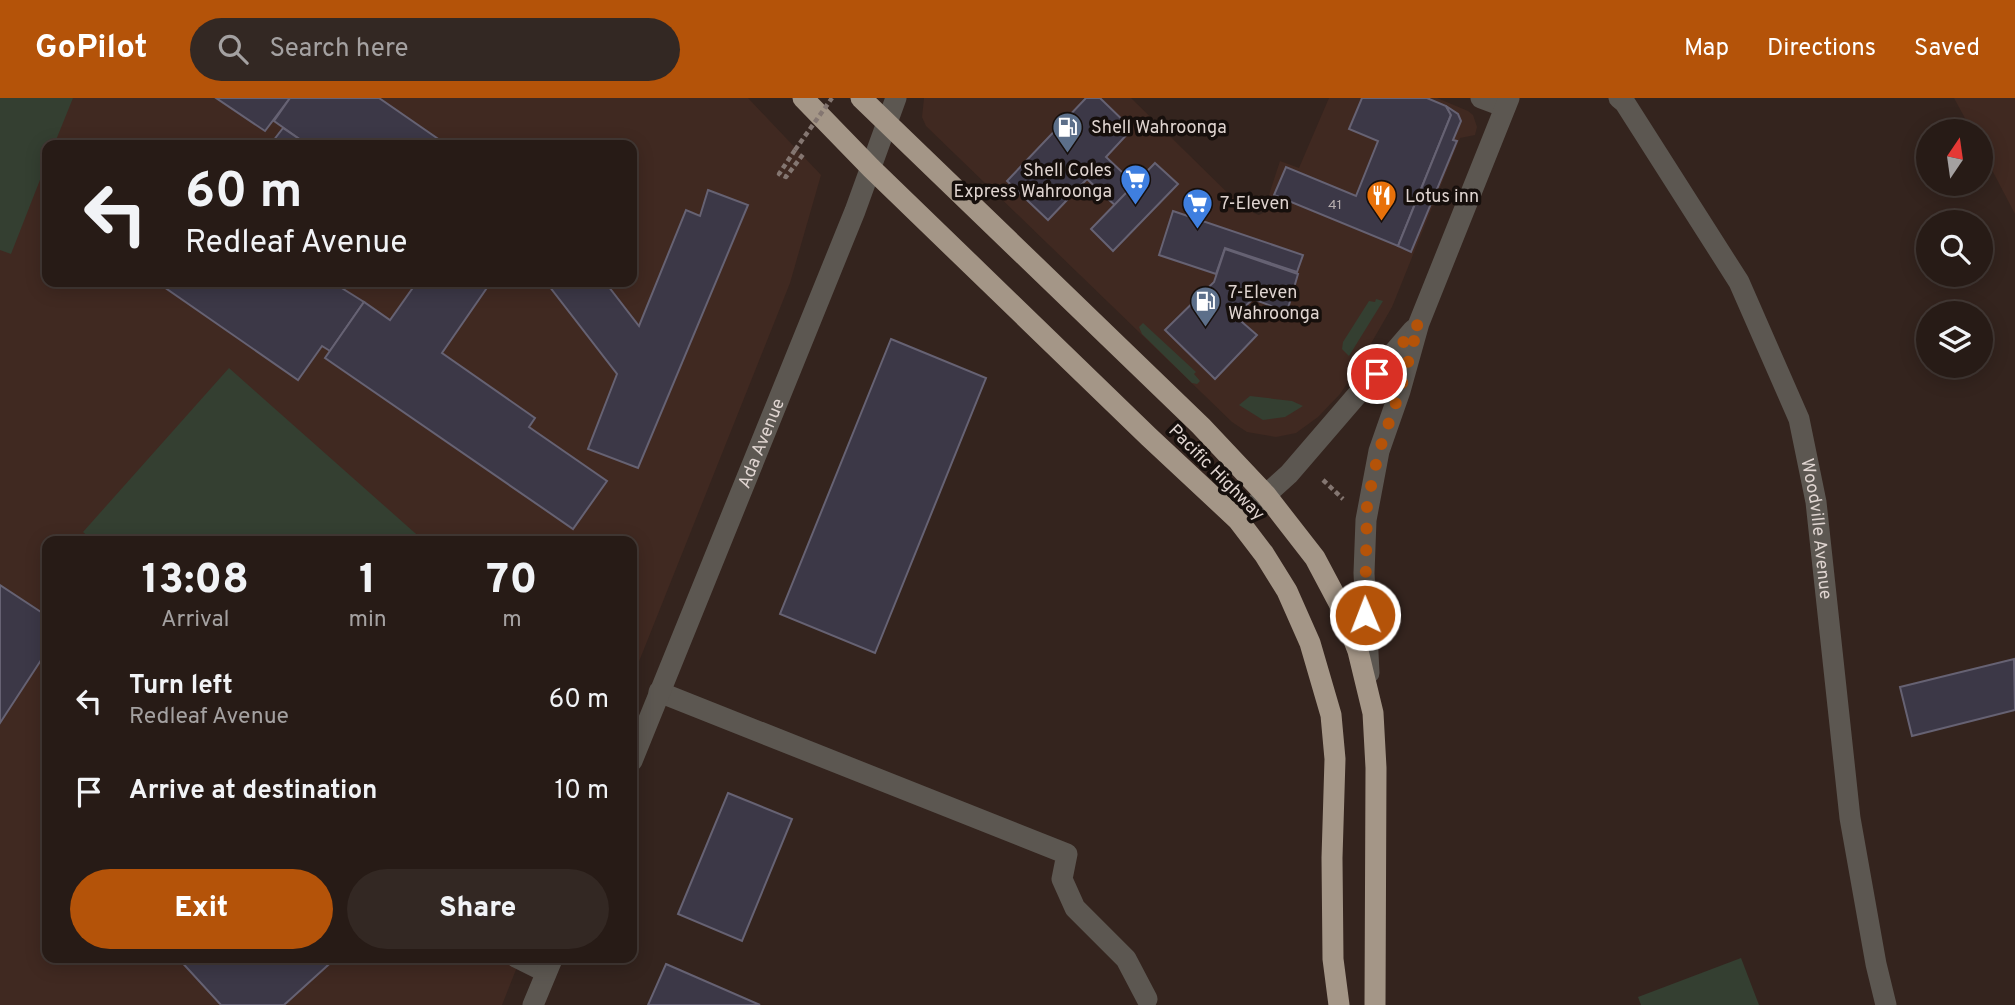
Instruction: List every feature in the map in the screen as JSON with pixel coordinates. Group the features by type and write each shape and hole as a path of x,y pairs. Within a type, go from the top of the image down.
{"highway":[{"name":"Pacific Highway","path":"803,98 871,168 1238,520 1287,591 1310,643 1331,715 1335,759 1332,858 1334,959 1339,1005"},
{"name":"Pacific Highway","path":"861,98 1201,426 1266,495 1315,558 1341,607 1358,651 1373,713 1376,768 1375,1005"}],"street":[{"name":"Ada Avenue","path":"637,748 855,211 896,98"},
{"path":"1373,713 1365,615 1367,504 1379,451 1400,391 1419,323 1507,103 1481,98"},
{"name":"Woodville Avenue","path":"1619,98 1625,103 1739,282 1799,419 1816,502 1850,818 1886,1005"},
{"path":"1238,520 1289,474 1419,323"},
{"path":"659,692 1067,855 1062,879 1075,908 1126,959 1147,999"},
{"path":"533,1005 550,965"}],"path":[{"path":"802,155 786,177 779,174 832,98"},
{"path":"1323,480 1346,502"}],"shaded area":[{"path":"0,98 748,98 821,175 790,283 637,666 637,536 42,536 42,963 519,963 502,1005 0,1005"},
{"path":"924,98 1131,98 1244,209 1259,215 1263,213 1280,161 1299,168 1329,98 1437,98 1468,111 1473,115 1477,127 1475,135 1460,138 1392,307 1354,373 1340,394 1318,417 1296,433 1276,437 1247,432 1232,422 926,126 922,117"},
{"path":"1954,98 2015,98 2015,214 1993,172 1993,119 1965,119"}],"green space":[{"path":"0,98 73,98 56,140 42,140 42,175 11,254 0,250"},
{"path":"1376,299 1383,301 1349,356 1342,349 1343,342 1369,301 1375,302"},
{"path":"1143,323 1196,372 1194,374 1200,381 1197,384 1192,383 1142,334 1139,327"},
{"path":"229,368 418,536 87,536 83,532"},
{"path":"1250,396 1292,401 1303,406 1285,417 1263,420 1239,405"},
{"path":"1741,958 1759,1005 1641,1005 1638,997"}],"building":[{"path":"216,98 290,98 265,131"},
{"path":"290,98 379,98 440,140 301,140 274,121"},
{"path":"1086,98 1100,98 1132,129 1106,157 1140,189 1120,210 1087,179 1048,220 1007,181"},
{"path":"1362,98 1427,98 1446,106 1451,115 1398,246 1274,195 1286,167 1356,196 1378,141 1349,129"},
{"path":"1446,106 1458,114 1461,121 1453,140 1457,141 1411,252 1398,246 1451,115"},
{"path":"283,128 301,140 274,140"},
{"name":"Shell Coles Express Wahroonga","path":"1155,163 1178,184 1113,251 1091,229"},
{"path":"708,190 748,205 638,468 588,449 617,374 550,287 609,287 639,326 686,210 700,216"},
{"name":"7-Eleven","path":"1173,211 1303,255 1297,272 1225,248 1216,274 1159,255"},
{"path":"1225,249 1298,274 1287,312 1253,299 1235,316 1257,335 1215,379 1165,330 1214,282"},
{"path":"164,287 340,287 364,302 330,351 322,346 298,380"},
{"path":"413,287 488,287 442,353 535,418 529,427 607,481 573,529 325,358 364,302 390,320"},
{"path":"891,339 986,378 875,653 780,614"},
{"path":"0,585 42,613 42,659 0,723"},
{"path":"2014,659 2015,710 1912,736 1900,687"},
{"path":"728,793 792,819 742,941 678,914"},
{"path":"182,963 330,963 284,1005 221,1005"},
{"path":"666,964 760,1005 648,1005"}],"place":[{"name":"Shell Wahroonga","path":"1068,154"},
{"name":"Shell Coles Express Wahroonga","path":"1135,207"},
{"name":"Lotus inn","path":"1382,223"},
{"name":"7-Eleven","path":"1197,230"},
{"name":"7-Eleven Wahroonga","path":"1205,329"}],"route":[{"path":"1365,615 1367,504 1379,451 1400,391 1419,323 1377,374"}]}
